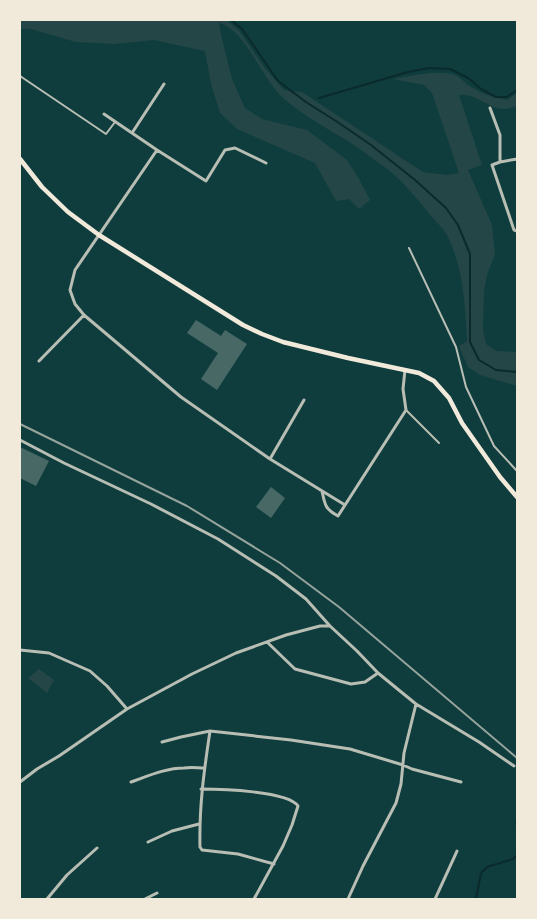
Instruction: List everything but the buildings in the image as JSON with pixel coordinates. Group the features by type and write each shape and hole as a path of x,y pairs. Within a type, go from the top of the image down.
{"main road":[{"path":"20,160 42,187 68,212 99,235 224,314 262,334 283,342 348,358 405,369 419,373 434,381 449,398 462,423 500,477 517,497"}],"street":[{"path":"132,133 164,84"},
{"path":"490,108 500,135 500,162"},
{"path":"104,114 206,181 225,150 235,148 266,163"},
{"path":"157,150 75,270 70,290 75,304 84,315 181,397 270,459 345,505"},
{"path":"517,159 492,165 514,230 517,232"},
{"path":"39,361 84,315"},
{"path":"322,491 325,506 330,512 338,516 406,410 402,390 405,369"},
{"path":"270,459 304,400"},
{"path":"20,440 218,539 276,576 306,599 330,626 378,673 416,704 479,742 514,766"},
{"path":"20,782 128,709 192,674 236,653 286,635 320,626 330,626"},
{"path":"267,642 295,669 351,684 365,682 378,673"},
{"path":"20,650 49,653 90,671 108,686 128,709"},
{"path":"348,899 396,803 404,752 416,704"},
{"path":"210,732 201,789 200,847 202,850 238,854 274,864"},
{"path":"162,742 210,732 291,740 350,749 412,769 461,782"},
{"path":"131,782 176,769 204,768"},
{"path":"201,789 229,789 256,792 295,801 298,806 292,825 274,864 254,899"},
{"path":"148,842 172,831 199,824"},
{"path":"47,899 67,875 97,848"},
{"path":"435,899 457,851"},
{"path":"145,899 157,893"}],"lane":[{"path":"20,76 106,134 115,122"},
{"path":"410,248 456,347 466,387 482,421 494,446 517,471"},
{"path":"406,410 439,443"}],"shaded area":[{"path":"20,20 227,20 240,32 264,67 284,90 302,92 423,172 447,175 459,173 432,93 424,85 393,79 425,74 449,73 457,76 477,91 491,96 507,100 517,93 517,106 505,109 499,109 471,96 459,95 482,165 468,170 492,225 495,254 487,275 484,291 483,330 486,344 496,351 517,352 517,386 480,375 468,367 459,346 467,341 461,275 448,237 443,229 391,172 351,143 286,101 272,86 244,43 228,27 219,23 232,79 245,108 262,119 307,130 347,160 370,200 359,209 349,199 336,201 315,163 237,129 220,113 211,84 205,51 154,40 114,44 76,42 31,29 20,29"},
{"path":"39,669 54,680 47,693 28,678"}],"waterway":[{"path":"231,20 242,29 278,81 371,145 415,180 446,208 458,225 470,254 470,342 479,360 496,370 517,372"},
{"path":"319,98 408,72 429,68 450,69 468,78 481,89 496,97 507,97 517,90"},
{"path":"476,899 481,873 487,867 513,859 517,855"}],"railway":[{"path":"20,424 187,506 280,563 339,607 517,758"}]}
